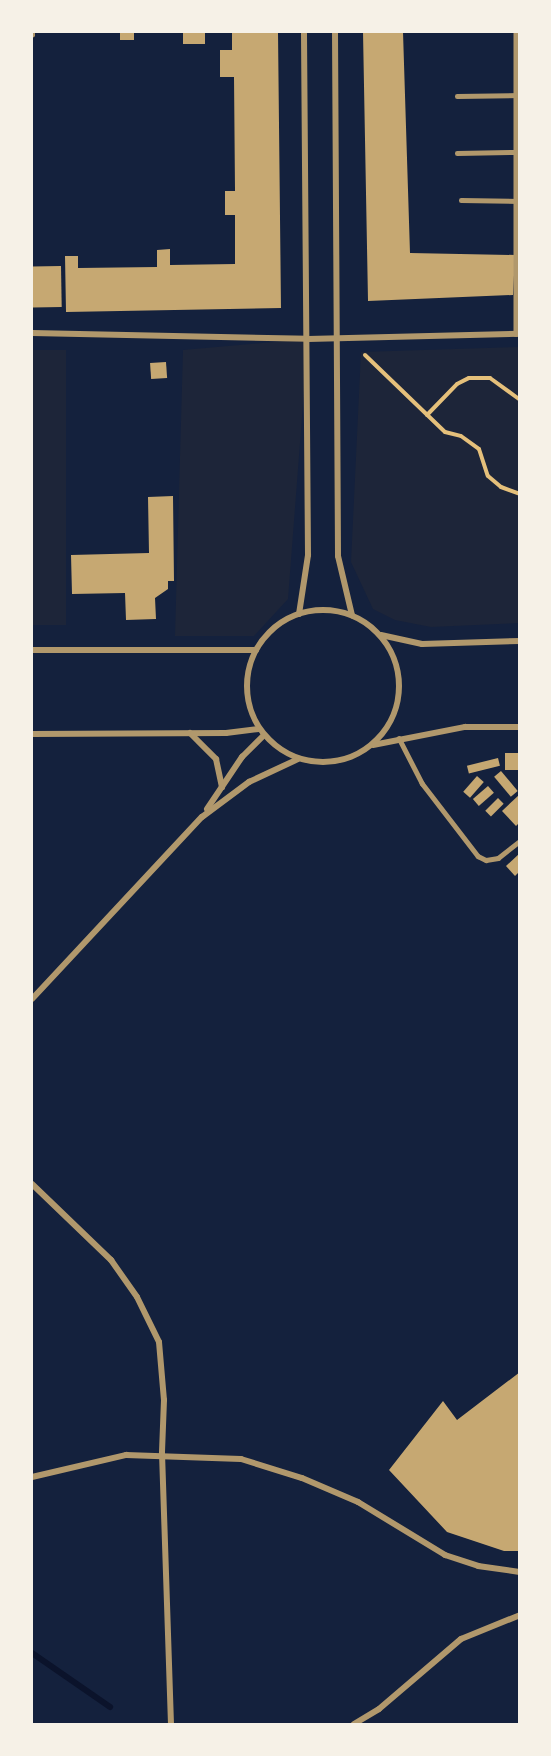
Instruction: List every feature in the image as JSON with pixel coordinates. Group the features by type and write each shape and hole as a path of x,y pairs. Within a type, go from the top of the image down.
{"street":[{"path":"299,614 308,555 304,32"},
{"path":"335,32 338,556 352,615"},
{"path":"32,333 308,339 518,334"},
{"path":"519,641 422,644 381,635 352,615 326,610 299,614 282,622 256,650 248,670 246,691 263,736 298,759 333,762 350,758 372,745 465,727 519,728"},
{"path":"372,745 388,726 398,704 399,679 393,656 381,635"},
{"path":"32,650 256,650"},
{"path":"32,734 189,733 259,729"},
{"path":"189,733 216,759 222,787"},
{"path":"32,999 202,817 242,757 263,736"},
{"path":"202,817 249,782 298,759"},
{"path":"32,1184 111,1260 137,1297 159,1342 164,1400 162,1454 171,1725"},
{"path":"32,1478 96,1460 162,1454 241,1459 302,1478 358,1502 445,1555 478,1566 519,1572"},
{"path":"354,1725 379,1709 461,1639 519,1615"}],"lane":[{"path":"516,32 518,334"},
{"path":"457,96 518,95"},
{"path":"457,153 518,152"},
{"path":"461,200 518,201"},
{"path":"399,738 422,783 478,856 498,858 519,841"}],"path":[{"path":"365,356 445,432 461,436 479,448 488,476 519,495"},
{"path":"427,416 457,384 469,378 489,378 519,400"}],"shaded area":[{"path":"308,339 288,599 254,636 175,636 183,350"},
{"path":"519,347 519,623 431,627 395,620 373,609 351,562 361,352"},
{"path":"32,350 66,350 66,625 32,625"}],"building":[{"path":"120,32 134,32 134,40 120,40"},
{"path":"183,32 205,32 205,44 183,44"},
{"path":"232,32 278,32 281,308 66,312 65,256 78,256 78,268 157,267 157,250 170,249 170,265 235,264 235,215 225,215 225,191 235,191 234,77 220,77 220,50 232,50"},
{"path":"363,32 403,32 410,253 515,255 513,295 368,301"},
{"path":"61,266 62,307 33,307 32,267"},
{"path":"166,362 167,378 151,379 150,363"},
{"path":"173,496 174,581 168,581 168,589 155,598 156,619 126,620 125,593 72,594 71,555 149,553 148,497"},
{"path":"505,753 520,753 520,770 505,770"},
{"path":"498,758 500,766 469,774 467,766"},
{"path":"501,771 518,791 511,797 494,777"},
{"path":"477,776 484,782 470,798 463,792"},
{"path":"488,786 494,793 479,806 473,799"},
{"path":"520,794 520,822 516,826 502,811"},
{"path":"498,798 504,804 491,816 485,811"},
{"path":"520,853 520,871 515,876 506,866"},
{"path":"520,1372 520,1551 504,1551 447,1532 389,1470 443,1401 457,1420"}],"waterway":[{"path":"32,1653 110,1707"}]}
